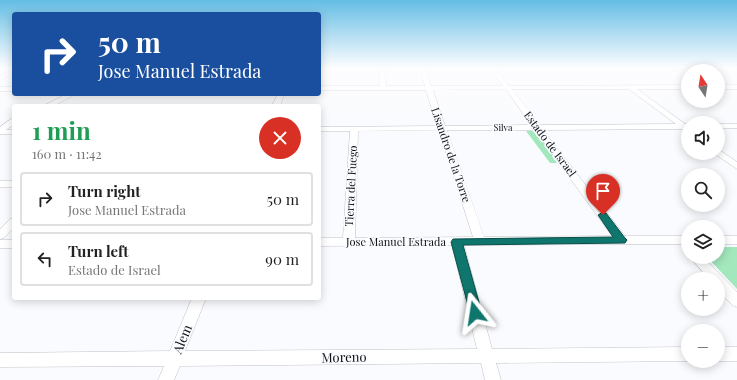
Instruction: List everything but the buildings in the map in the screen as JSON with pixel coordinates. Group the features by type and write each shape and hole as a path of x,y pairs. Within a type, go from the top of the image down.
{"street":[{"path":"725,87 737,86"},
{"name":"Estado de Israel","path":"508,87 622,240"},
{"path":"630,87 681,123"},
{"path":"321,88 681,87"},
{"name":"Lisandro de la Torre","path":"428,88 480,241"},
{"path":"0,89 12,89"},
{"path":"51,104 69,96"},
{"path":"0,131 12,122"},
{"path":"725,126 737,126"},
{"name":"Silva","path":"321,129 681,127"},
{"name":"Tierra del Fuego","path":"349,242 354,129"},
{"path":"0,131 12,132"},
{"path":"725,157 737,166"},
{"path":"0,184 12,184"},
{"path":"0,235 12,224"},
{"name":"Jose Manuel Estrada","path":"321,242 622,240 681,243"},
{"path":"725,240 737,240"},
{"path":"456,242 493,380"},
{"path":"0,244 12,244"},
{"path":"702,264 710,272"},
{"path":"725,288 737,301"},
{"name":"Alem","path":"166,380 197,300"},
{"name":"Moreno","path":"0,360 681,354"},
{"path":"725,354 737,354"}],"green space":[{"path":"526,131 537,131 561,163 550,163"},
{"path":"725,247 737,247 737,289 725,276 725,272 721,272 714,264 725,264"}],"route":[{"path":"475,313 456,242 622,240 603,215"}]}
